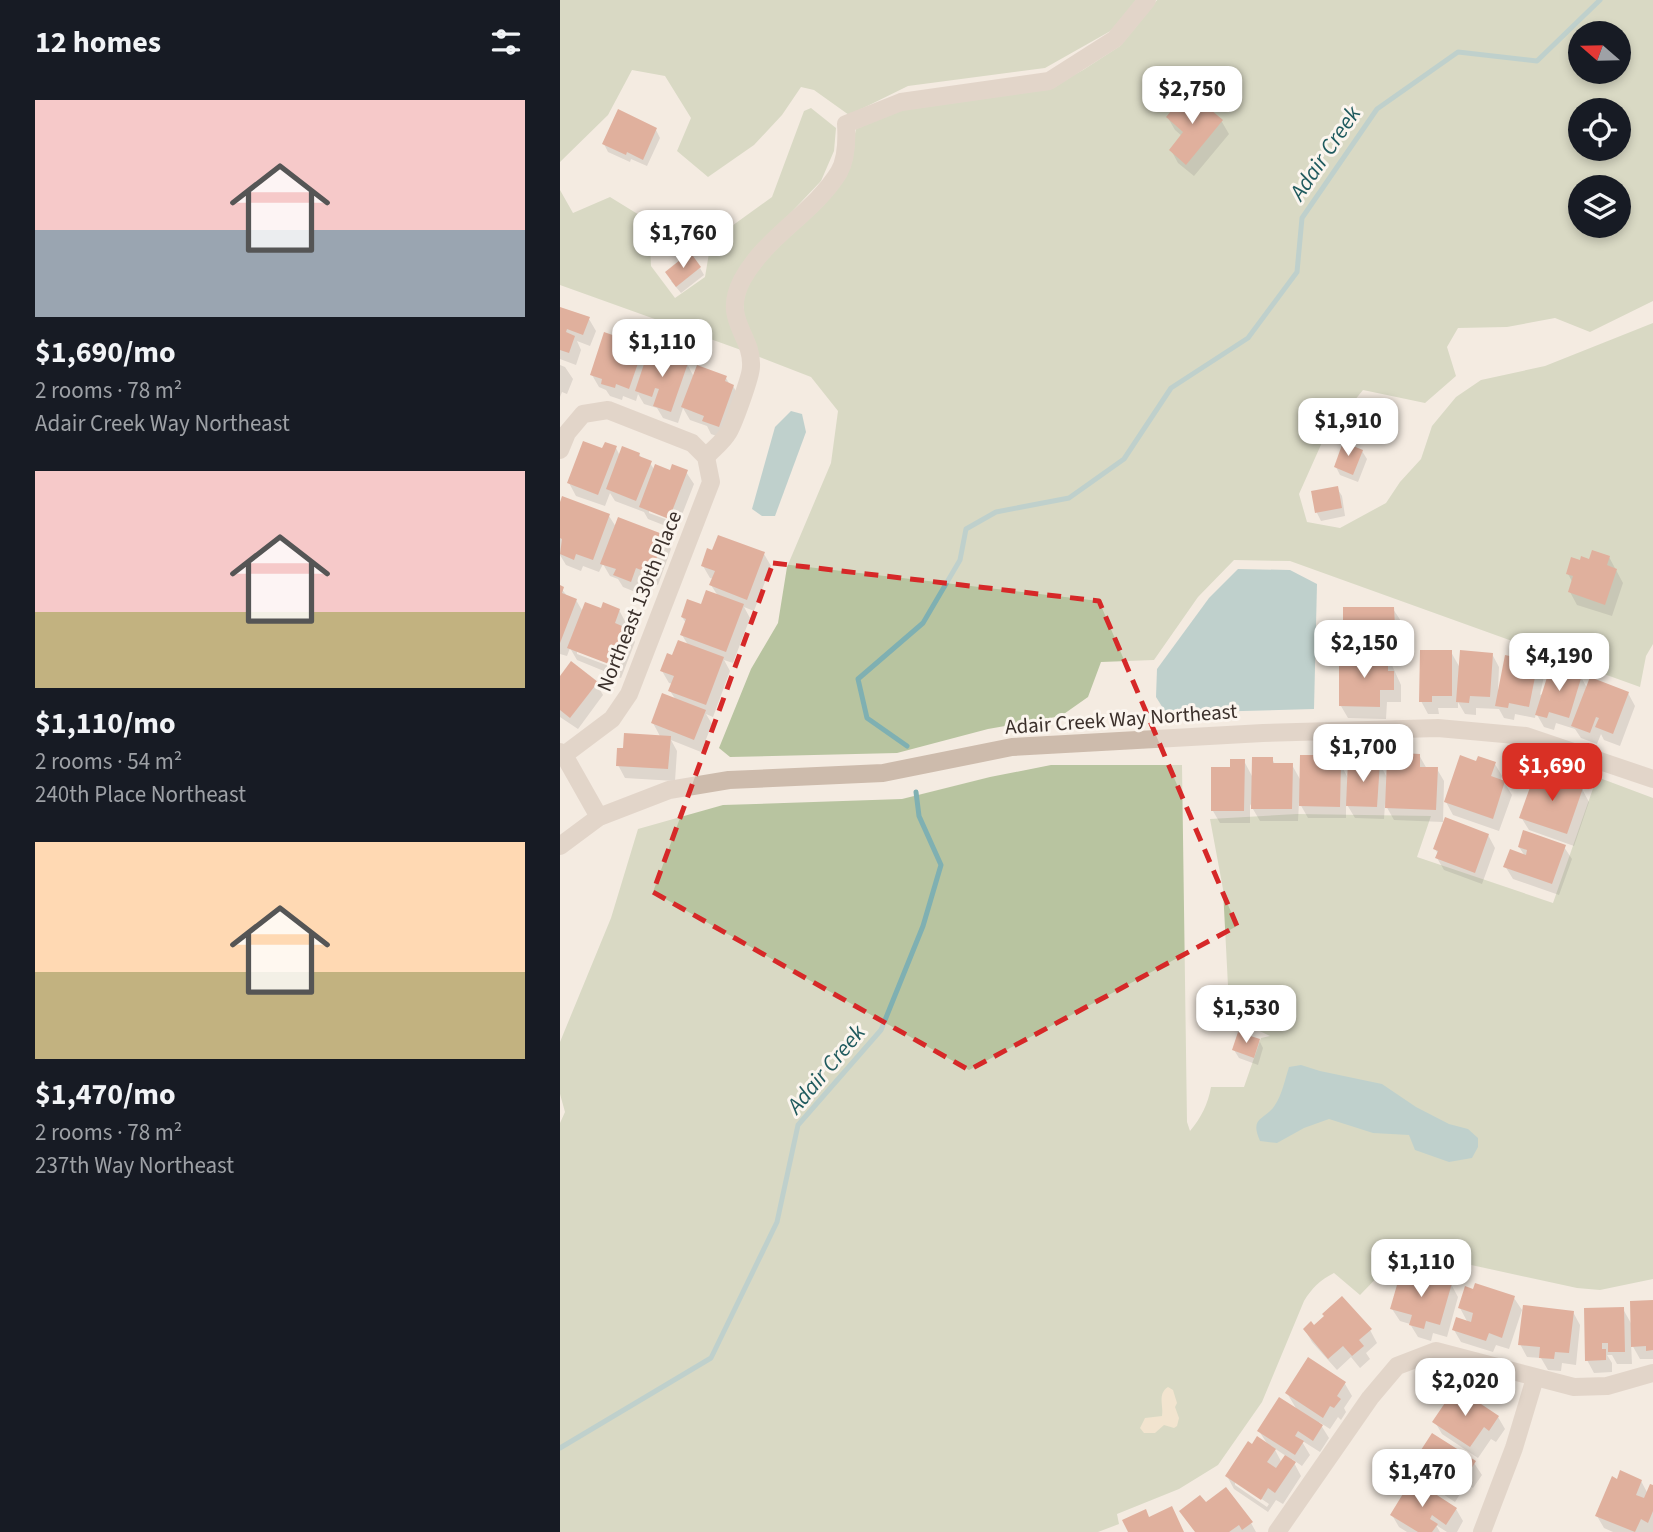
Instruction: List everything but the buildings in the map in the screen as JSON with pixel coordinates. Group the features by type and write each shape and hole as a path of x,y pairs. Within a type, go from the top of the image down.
{"street":[{"path":"560,450 567,433 583,414 608,410 692,443 706,457 729,433 751,368 735,315 734,301 742,280 756,261 820,195 840,170 847,142 846,124 901,103 1049,81 1115,39 1147,0"},
{"name":"Northeast 130th Place","path":"562,753 612,719 629,694 711,482 706,457"},
{"name":"Adair Creek Way Northeast","path":"560,846 599,817 669,790 729,780 883,774 1012,747 1263,733 1438,728 1526,736 1653,779"},
{"path":"562,753 599,817"},
{"path":"1277,1532 1370,1398 1397,1366 1436,1351 1574,1387 1607,1386 1653,1373"},
{"path":"1482,1532 1514,1448 1535,1378"}],"highlighted area":[{"path":"773,563 1099,601 1237,926 969,1070 653,892"}],"green space":[{"path":"560,0 1136,0 1114,29 1045,68 908,86 849,115 814,90 801,87 782,115 754,145 708,177 677,151 691,118 665,76 632,70 608,115 560,162"},
{"path":"1157,0 1653,0 1653,301 1590,332 1555,318 1507,327 1458,328 1447,347 1456,376 1425,403 1363,390 1324,438 1299,494 1307,522 1340,528 1386,503 1400,482 1421,459 1432,426 1456,397 1481,380 1545,366 1653,323 1653,644 1646,656 1640,687 1290,561 1234,560 1198,597 1154,660 1101,662 1088,697 1061,716 988,729 897,753 730,757 719,748 751,669 778,623 787,567 831,463 838,411 811,377 757,356 743,310 745,294 751,281 770,255 829,198 846,165 856,129 902,109 1051,87 1120,46"},
{"path":"811,108 836,128 834,151 821,181 748,258 732,284 741,350 560,285 560,190 573,213 610,197 649,221 651,266 675,298 705,277 711,241 772,197 804,111"},
{"path":"1051,765 1182,765 1187,1122 1190,1131 1204,1110 1211,1087 1244,1087 1261,1038 1270,1036 1239,1021 1228,986 1223,889 1210,819 1297,814 1431,816 1417,857 1553,903 1597,777 1653,798 1653,1279 1600,1290 1577,1288 1462,1263 1459,1273 1405,1257 1393,1261 1360,1295 1334,1273 1317,1285 1304,1301 1262,1402 1218,1465 1179,1489 1117,1514 1119,1524 1098,1532 560,1532 560,1123 565,1112 560,1094 560,1042 611,918 638,829 723,805 902,799"}],"sand":[{"path":"1168,1387 1173,1390 1177,1403 1177,1426 1174,1428 1164,1425 1155,1433 1144,1433 1140,1428 1145,1418 1162,1416 1162,1397"}],"water":[{"path":"791,411 802,414 806,432 775,516 762,516 752,509 775,427"},
{"path":"1238,569 1290,570 1317,584 1314,709 1166,713 1156,697 1157,669 1209,598"},
{"path":"1301,1065 1382,1084 1416,1107 1449,1124 1468,1129 1478,1138 1478,1147 1472,1158 1449,1162 1415,1150 1409,1135 1373,1133 1329,1119 1304,1128 1277,1143 1260,1141 1257,1123 1277,1101 1289,1067"}],"waterway":[{"name":"Adair Creek","path":"907,746 867,718 858,679 923,623 960,560 966,529 996,512 1069,498 1124,459 1171,388 1248,338 1297,272 1302,218 1377,109 1458,52 1537,61 1600,0"},
{"name":"Adair Creek","path":"560,1448 711,1358 777,1222 798,1125 881,1030 923,926 941,865 919,816 916,792"}]}
